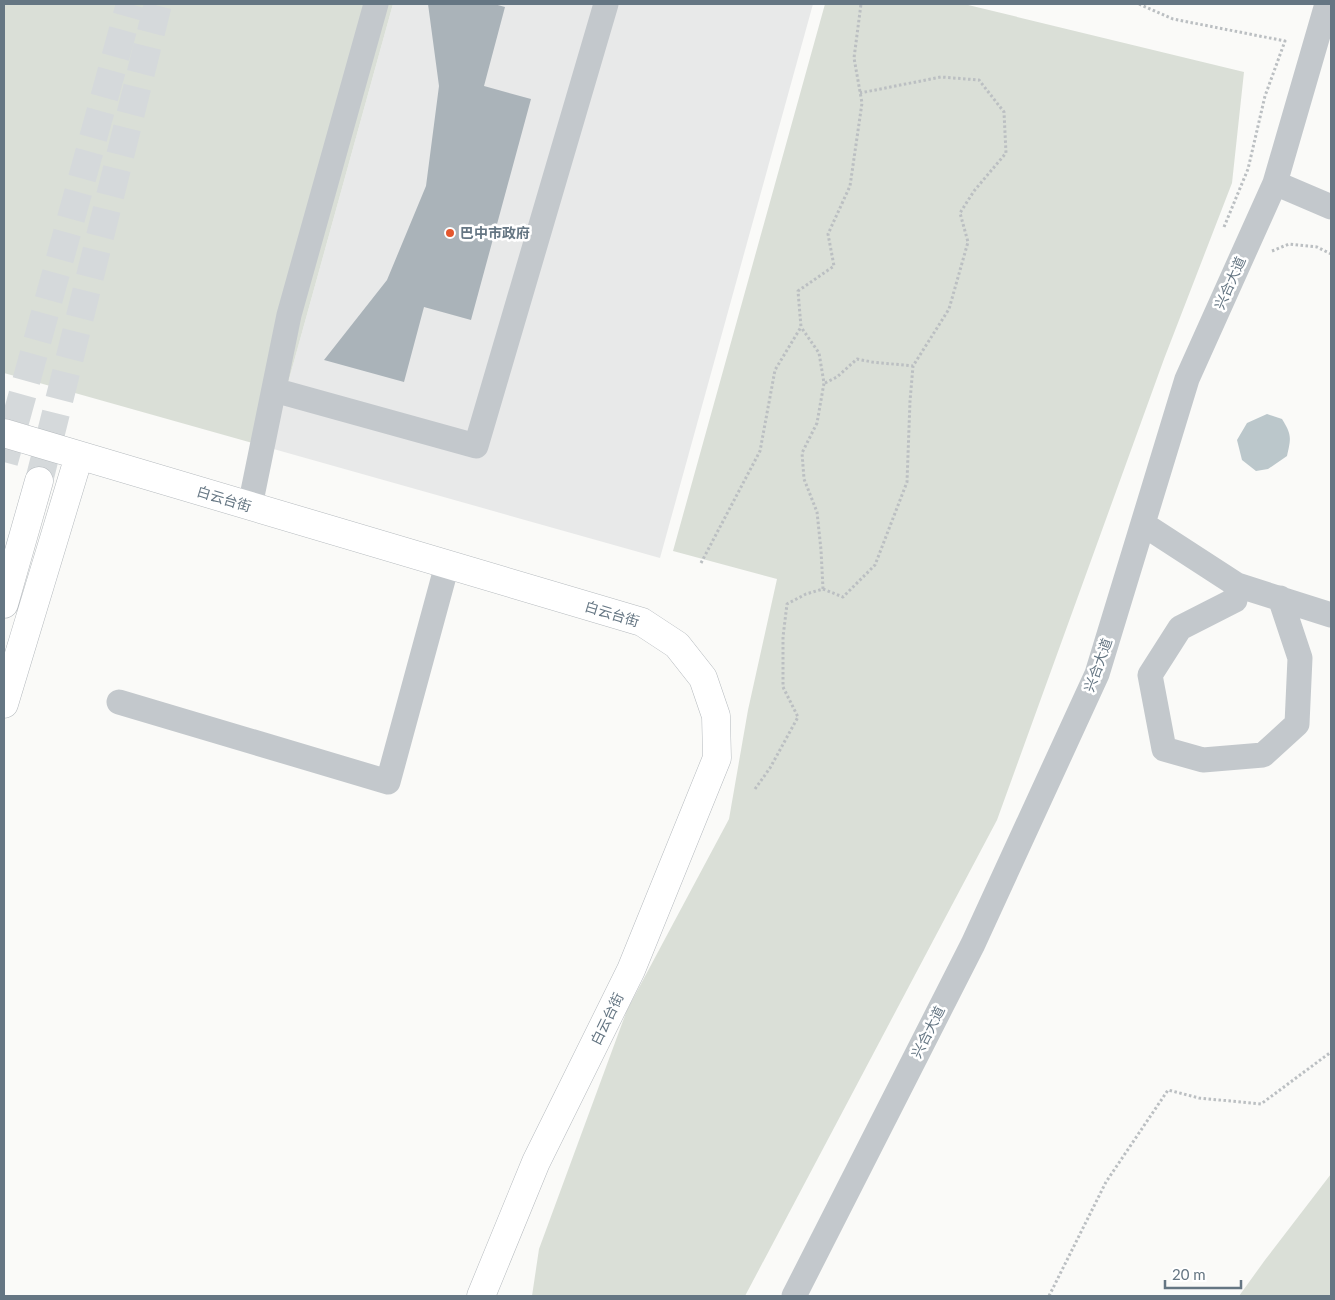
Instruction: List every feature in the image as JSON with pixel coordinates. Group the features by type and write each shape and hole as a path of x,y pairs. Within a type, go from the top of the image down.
{"main road":[{"name":"白云台街","path":"4,433 642,622 677,645 702,678 716,716 718,758 631,970 536,1162 481,1296"},
{"path":"4,704 80,456"},
{"path":"4,604 39,481"}],"street":[{"path":"250,506 289,315 376,4"},
{"path":"274,390 476,446 606,4"},
{"name":"兴合大道","path":"794,1296 973,944 1097,674 1187,379 1275,183 1327,4"},
{"path":"1275,183 1331,207"},
{"path":"1143,524 1238,585 1331,615"},
{"path":"119,702 388,782 447,565"},
{"path":"1238,585 1235,600 1180,628 1150,676 1164,749 1203,760 1263,755 1297,724 1300,658 1280,598"}],"path":[{"path":"823,588 817,512 804,479 802,453 817,423 824,383 819,353 802,327 798,291 834,266 828,234 850,186 862,103 854,58 860,4"},
{"path":"1139,4 1173,19 1285,41 1265,96 1248,169 1224,227"},
{"path":"755,789 770,768 798,717 783,687 787,604 823,588 843,598 875,565 907,482 913,366 949,309 968,242 960,213 974,191 1006,152 1004,112 979,80 940,76 860,93"},
{"path":"1267,253 1289,244 1317,247 1331,254"},
{"path":"701,563 760,450 776,370 802,327"},
{"path":"824,383 837,377 857,359 913,366"},
{"path":"1049,1296 1106,1182 1168,1090 1199,1098 1261,1104 1331,1052"}],"shaded area":[{"path":"4,4 393,4 270,448 4,373"},
{"path":"393,4 813,4 660,558 270,448"},
{"path":"825,4 964,4 1244,72 1232,183 1164,359 997,820 745,1296 532,1296 539,1249 627,1010 729,819 748,710 777,579 673,551"},
{"path":"1267,414 1282,419 1289,433 1290,441 1287,456 1268,469 1256,471 1242,460 1237,440 1247,423"},
{"path":"1331,1174 1331,1296 1239,1296 1265,1260"}],"building":[{"name":"巴中市政府","path":"428,4 494,4 505,7 484,86 531,99 471,320 424,307 404,382 324,360 387,280 426,186 439,86"}],"tunnel":[{"path":"4,462 130,4"},
{"path":"39,481 158,4"}],"place":[{"name":"巴中市政府","path":"450,233"}]}
